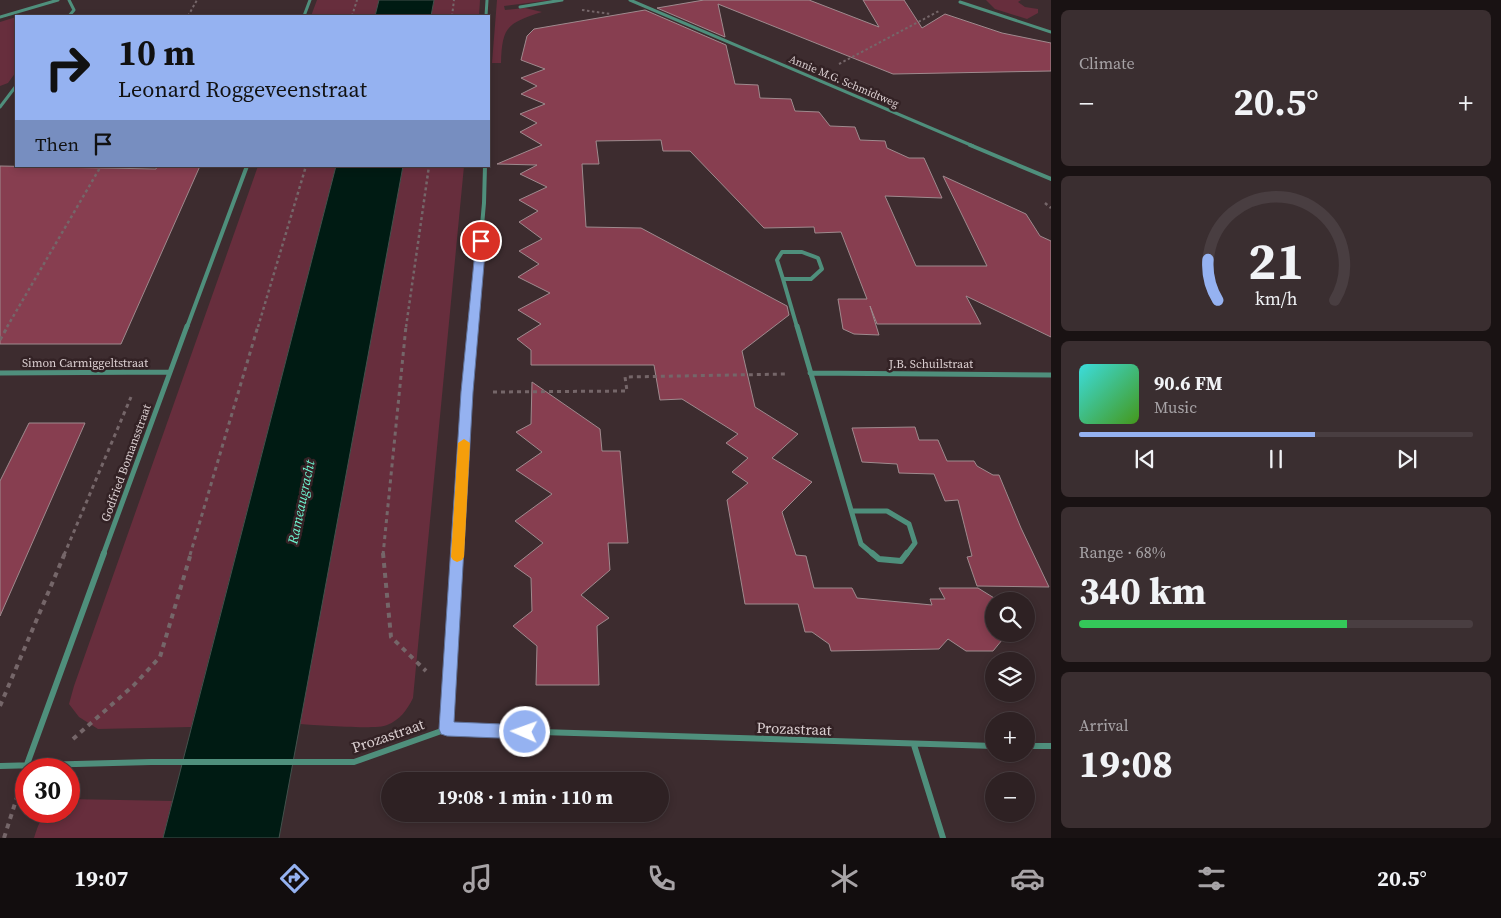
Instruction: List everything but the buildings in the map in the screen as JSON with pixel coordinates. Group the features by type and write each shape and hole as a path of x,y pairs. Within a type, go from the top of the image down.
{"street":[{"path":"0,17 58,0"},
{"path":"69,0 74,10 70,15"},
{"path":"304,15 310,0"},
{"path":"486,15 487,0"},
{"path":"520,6 562,0"},
{"name":"Annie M.G. Schmidtweg","path":"630,0 1051,179"},
{"path":"962,1 1051,32"},
{"path":"0,107 15,87"},
{"path":"0,97 8,97"},
{"name":"Godfried Bomansstraat","path":"29,758 170,372 248,167"},
{"path":"447,729 467,392 484,203 485,167"},
{"path":"782,279 811,279 822,268 818,258 802,252 782,252 777,260 782,279 810,373 852,511 861,544 879,559 901,561 916,543 909,524 887,512 852,511"},
{"name":"Simon Carmiggeltstraat","path":"0,373 170,372"},
{"name":"J.B. Schuilstraat","path":"810,373 1051,375"},
{"name":"Prozastraat","path":"80,765 151,762 354,762 447,729 985,746"},
{"path":"914,745 943,838"},
{"path":"1035,746 1051,746"},
{"name":"Prozastraat","path":"0,766 15,767"}],"path":[{"path":"189,15 197,0"},
{"path":"352,15 357,0"},
{"path":"452,15 454,0"},
{"path":"814,78 950,5 962,1"},
{"path":"0,340 100,167"},
{"path":"51,758 134,685 160,657 306,167"},
{"path":"429,167 409,297 383,552 391,637 449,695"},
{"path":"0,706 141,372"},
{"path":"467,392 627,391 625,377 810,373"},
{"path":"4,838 15,802"}],"shaded area":[{"path":"317,0 379,0 375,15 311,15"},
{"path":"434,0 480,0 479,15 431,15"},
{"path":"497,0 551,0 504,6 505,10 525,8 542,12 514,23 509,28 503,41 501,63 492,63"},
{"path":"986,0 1021,0 1018,2 1025,7 1038,9 1038,13 1027,19 995,9"},
{"path":"15,17 15,73 8,83 0,86 0,22"},
{"path":"258,167 336,167 191,727 98,729 79,717 69,704"},
{"path":"403,167 464,167 413,698 406,710 392,723 387,725 345,727 298,724"},
{"path":"80,799 172,801 163,838 34,838 39,824 80,823"}],"water":[{"path":"379,0 434,0 431,15 375,15"},
{"name":"Rameaugracht","path":"336,167 403,167 279,838 163,838"}],"slow traffic":[{"path":"457,557 464,443"}],"route":[{"path":"481,241 467,392 447,729 525,732"}]}
